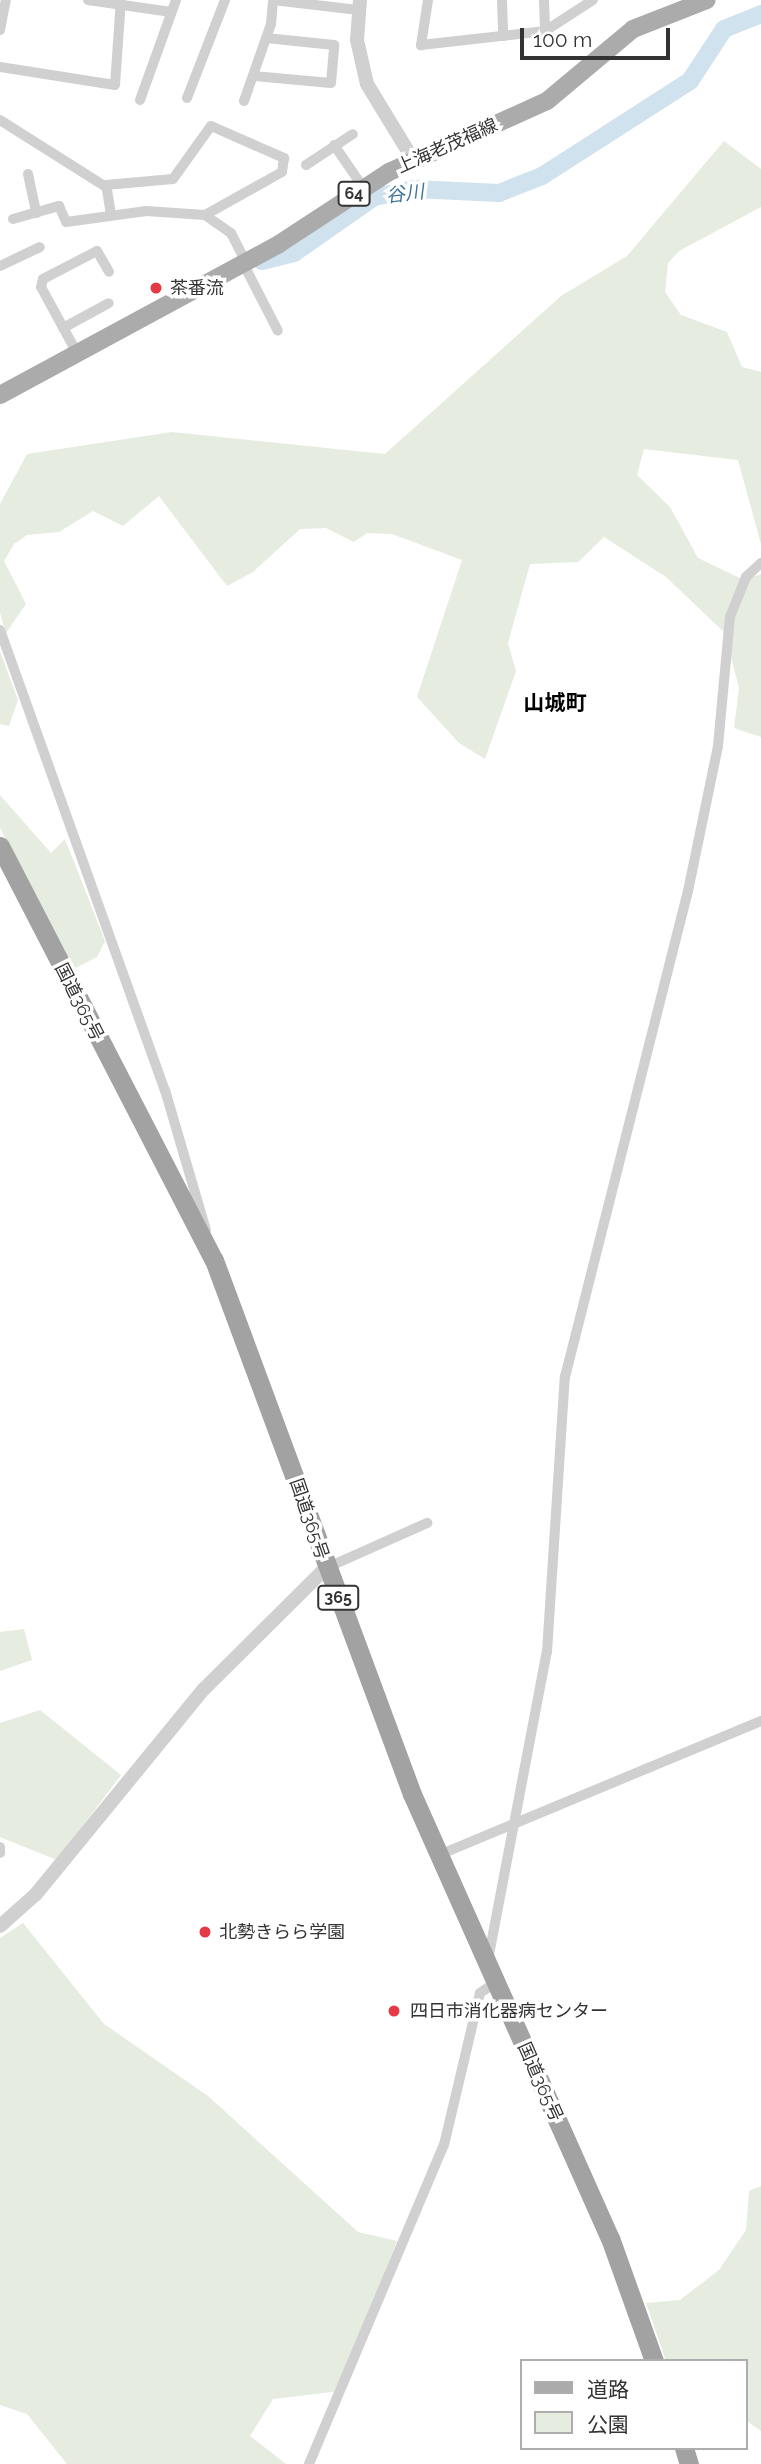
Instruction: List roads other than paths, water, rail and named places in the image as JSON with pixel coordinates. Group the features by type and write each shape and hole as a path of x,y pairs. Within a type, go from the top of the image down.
{"highway":[{"name":"国道365号","path":"0,846 214,1260 326,1568 439,1855 610,2238 653,2359"}],"main road":[{"name":"上海老茂福線","path":"1,392 245,266 363,187 414,161 527,112 614,41 708,0"}],"street":[{"path":"0,30 6,0"},
{"path":"88,0 171,12"},
{"path":"140,100 176,0"},
{"path":"187,98 225,0"},
{"path":"244,101 266,38 273,0 359,5 367,84 414,161"},
{"path":"428,0 421,45 545,31 593,0"},
{"path":"502,0 503,36"},
{"path":"544,0 545,31"},
{"path":"0,68 113,86 120,3"},
{"path":"253,76 331,83 334,45 266,38"},
{"path":"0,120 106,187 173,179 211,126 284,158 282,172 205,215 111,215 66,222 59,206 13,219"},
{"path":"306,164 352,134"},
{"path":"334,145 363,187"},
{"path":"28,174 36,213"},
{"path":"106,187 111,215"},
{"path":"205,215 231,233 278,331"},
{"path":"0,266 40,247"},
{"path":"77,353 63,328 43,279 97,251 109,272"},
{"path":"63,328 109,303"},
{"path":"487,1964 517,1824 547,1652 565,1377 688,891 718,746 730,617 746,577 761,563"},
{"path":"0,630 165,1090 214,1260"},
{"path":"0,1926 36,1894 204,1689 326,1568 427,1523"},
{"path":"439,1855 761,1721"},
{"path":"309,2464 444,2146 480,1993 495,1983"}],"waterway":[{"name":"谷川","path":"262,261 294,253 374,197 414,189 499,193 542,176 690,81 724,29 761,14"}],"place":[{"name":"茶番流","path":"156,288"},
{"name":"北勢きらら学園","path":"205,1932"},
{"name":"四日市消化器病センター","path":"394,2011"}],"district":[{"name":"山城町","path":"555,703"}]}
